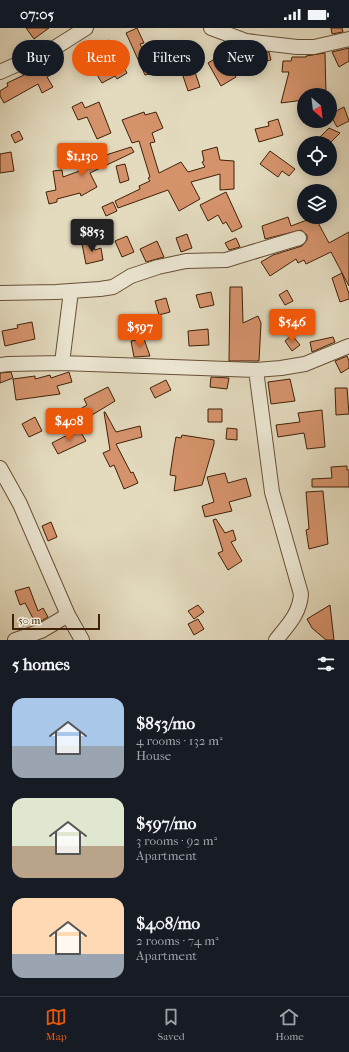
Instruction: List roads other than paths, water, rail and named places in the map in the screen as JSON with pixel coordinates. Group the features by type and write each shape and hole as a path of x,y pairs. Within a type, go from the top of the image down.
{"street":[{"path":"0,72 56,47 86,28"},
{"path":"212,28 246,41 297,47 314,47 349,39"},
{"path":"0,292 71,291 113,287 131,276 158,267 186,261 226,260 299,238"},
{"path":"62,363 71,291"},
{"path":"0,366 8,364 62,363 256,370 305,364 349,346"},
{"path":"256,370 272,492 301,594 301,604 297,613 276,640"},
{"path":"0,468 20,504 68,615 82,640"},
{"path":"15,640 41,631 68,615"}]}
